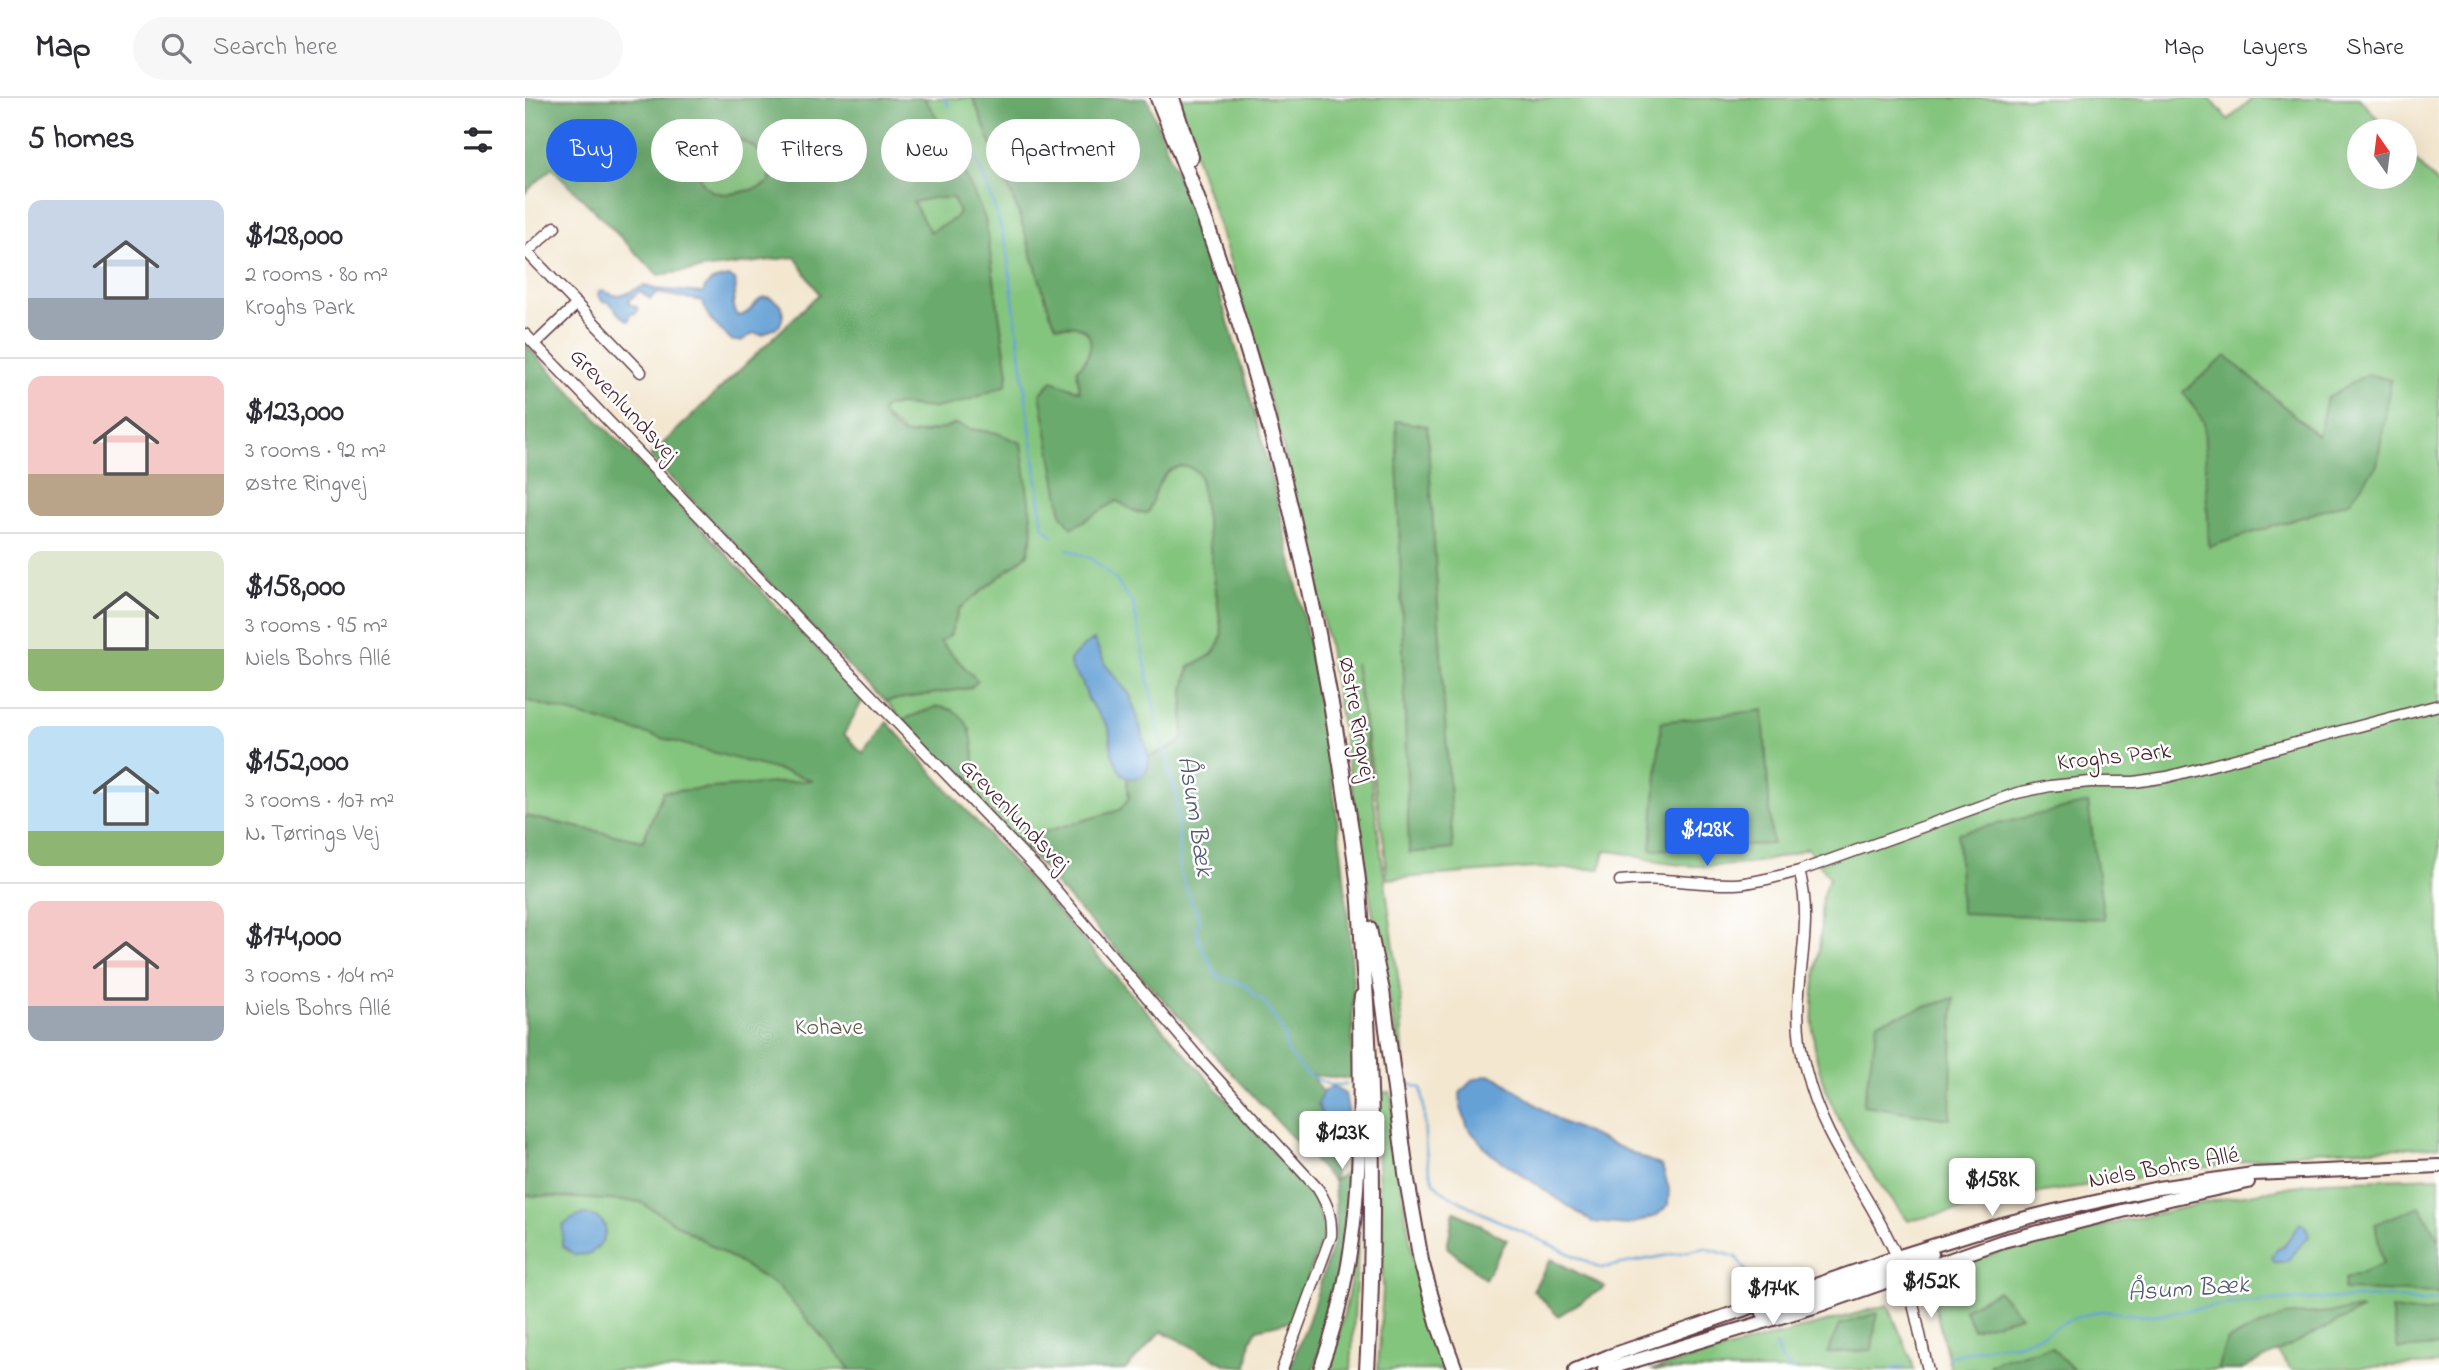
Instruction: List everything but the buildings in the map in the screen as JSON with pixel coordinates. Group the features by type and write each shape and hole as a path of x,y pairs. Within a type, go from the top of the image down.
{"main road":[{"name":"Østre Ringvej","path":"1158,98 1185,163 1217,253 1279,462 1308,581 1333,711 1358,880 1370,1073 1371,1301 1367,1370"},
{"path":"1172,98 1196,172 1217,253"},
{"path":"1358,880 1382,991 1407,1180 1421,1261 1439,1326 1455,1370"}],"street":[{"name":"Grevenlundsvej","path":"555,226 527,252 641,372"},
{"name":"Grevenlundsvej","path":"535,344 577,304"},
{"name":"Grevenlundsvej","path":"525,334 1043,875 1203,1063 1318,1189 1328,1206 1332,1221 1331,1236 1282,1370"},
{"name":"Kroghs Park","path":"1620,881 1641,878 1677,883 1737,884 1798,871 2017,793 2050,786 2134,782 2167,777 2439,705"},
{"path":"1798,871 1806,896 1799,994 1799,1026 1805,1070 1819,1116 1897,1257 1928,1370"},
{"path":"1320,1370 1333,1336 1349,1270 1358,1202 1359,1011 1364,975"},
{"name":"Niels Bohrs Allé","path":"1575,1370 1897,1257 2002,1224 2117,1197 2220,1178 2253,1174 2439,1166"},
{"name":"Niels Bohrs Allé","path":"1607,1369 1817,1306 2003,1241 2283,1174"},
{"path":"1904,1277 1908,1266 1926,1256 2029,1224 2106,1205 2117,1197"},
{"path":"1607,1369 1885,1273 1896,1265 1897,1257"}],"green space":[{"path":"525,98 924,98 938,119 881,119 881,182 968,182 985,219 1008,374 1006,385 964,401 931,408 891,405 884,407 882,414 894,429 903,434 921,434 956,424 997,433 1021,443 1033,532 1028,554 959,609 950,635 940,642 978,681 970,688 886,701 854,672 650,456 819,294 795,257 658,275 566,182 637,182 637,119 546,119 546,174 525,193","holes":["953,198 959,212 954,219 930,232 913,202"]},
{"path":"924,98 973,98 986,131 986,182 1006,182 1050,312 1057,325 1079,327 1090,336 1090,349 1077,375 1081,391 1072,527 1117,500 1138,513 1148,512 1165,474 1180,466 1196,471 1200,476 1222,634 1211,655 1189,666 1184,690 1183,737 1179,744 1149,757 1130,695 1105,664 1096,646 1085,645 1070,661 1071,668 1082,682 1089,701 1109,728 1119,770 1127,778 1129,798 1120,810 1016,840 964,786 974,775 970,728 936,707 902,720 886,701 969,688 977,681 939,642 950,635 959,609 1028,554 997,433 956,424 905,435 882,414 884,407 891,405 931,408 947,406 1006,385 1008,374 985,219 968,182 972,182 972,119 938,119"},
{"path":"973,98 1147,98 1214,277 1255,414 1310,649 1336,808 1352,967 1352,1079 1311,1075 1340,1117 1334,1181 1352,1168 1346,1242 1331,1318 1313,1370 1289,1370 1309,1319 1334,1240 1334,1182 1016,840 1120,810 1129,798 1127,778 1137,779 1149,767 1149,757 1179,744 1183,737 1184,690 1190,666 1211,655 1222,634 1200,476 1191,468 1175,468 1166,474 1157,487 1148,512 1136,512 1117,501 1072,528 1062,515 1040,394 1052,381 1080,391 1077,369 1088,354 1090,341 1089,335 1079,327 1056,325 1006,182 1140,182 1140,119 986,119 986,131"},
{"path":"1176,98 2210,98 2228,120 2253,98 2359,98 2378,119 2347,119 2347,189 2417,189 2417,161 2439,186 2439,1147 2313,1151 2044,1192 1908,1221 1849,1138 1826,1091 1819,1067 1814,1042 1813,1004 1822,900 1830,878 1807,848 1753,863 1715,866 1658,862 1625,853 1605,851 1600,869 1534,868 1387,879 1384,843 1355,663 1400,991 1404,1076 1372,909 1328,642 1282,444 1228,254"},
{"path":"743,141 757,150 757,182 769,182 763,186 728,194 710,190 703,182 743,182"},
{"path":"932,198 954,198 959,212 954,219 930,233 913,202"},
{"name":"Kohave","path":"525,344 864,698 844,734 863,754 887,722 1314,1197 1325,1230 1292,1321 1257,1329 1251,1340 1247,1367 1227,1365 1162,1331 1125,1370 851,1370 779,1287 640,1202 525,1195 525,816 643,841 663,792 813,780 525,700"},
{"path":"2226,356 2318,436 2327,398 2367,374 2391,380 2377,465 2349,502 2209,547 2204,422 2183,392"},
{"path":"1396,421 1427,426 1453,849 1409,853"},
{"path":"525,700 816,780 663,792 643,842 525,816"},
{"path":"936,707 958,714 969,730 974,775 964,786 902,720"},
{"path":"1763,710 1772,844 1651,850 1661,722"},
{"path":"2088,803 2104,919 1961,913 1958,833"},
{"path":"1954,998 1950,1119 1863,1105 1878,1022"},
{"path":"1391,1092 1398,1168 1417,1283 1450,1370 1378,1370 1383,1289 1375,1093"},
{"path":"2439,1177 2439,1364 2292,1370 2277,1351 2361,1310 2227,1340 2217,1370 1951,1370 1931,1290 1937,1277 1954,1265 2062,1235 2222,1199 2323,1181"},
{"path":"525,1195 640,1201 779,1287 851,1370 525,1370"},
{"path":"2420,1206 2439,1240 2439,1293 2344,1290 2345,1279 2383,1264 2375,1224"},
{"path":"1454,1211 1507,1240 1485,1279 1447,1247"},
{"path":"1360,1214 1351,1370 1327,1370 1344,1312"},
{"path":"1551,1259 1605,1287 1558,1316 1533,1290"},
{"path":"1998,1291 2021,1316 1973,1329 1964,1309"},
{"path":"1888,1305 1914,1370 1651,1370"},
{"path":"2363,1309 2241,1370 2217,1370 2227,1340 2283,1316"},
{"path":"2391,1309 2424,1313 2439,1309 2439,1346 2398,1349"},
{"path":"1877,1313 1872,1350 1827,1353 1839,1325"},
{"path":"2051,1347 2074,1370 1993,1370 1990,1365 2002,1359"}],"water":[{"path":"730,277 735,280 733,308 738,316 748,311 760,299 769,298 781,306 783,316 779,326 762,335 754,333 741,341 733,341 710,318 703,301 656,293 650,299 640,291 629,300 629,304 638,310 630,314 629,321 607,301 603,302 598,295 599,291 603,290 620,295 645,286 703,293 710,282"},
{"path":"1094,640 1105,664 1130,695 1149,757 1146,771 1137,778 1127,778 1119,770 1112,753 1109,728 1089,701 1082,682 1071,668 1070,660"},
{"path":"1488,1075 1498,1078 1560,1121 1662,1166 1669,1189 1668,1205 1656,1216 1628,1225 1592,1222 1490,1153 1468,1128 1461,1108 1460,1093 1472,1080"},
{"path":"1333,1086 1345,1094 1348,1110 1343,1143 1332,1148 1319,1145 1317,1132 1323,1119 1318,1104 1322,1093"},
{"path":"584,1214 593,1216 604,1224 605,1235 590,1254 575,1255 562,1246 563,1226"},
{"path":"2300,1223 2306,1227 2309,1237 2286,1261 2274,1262 2272,1255 2283,1247"}],"waterway":[{"name":"Åsum Bæk","path":"944,98 949,106"},
{"name":"Åsum Bæk","path":"972,150 1006,245 1043,526 1053,536"},
{"name":"Åsum Bæk","path":"1067,549 1092,559 1115,579 1133,604 1160,737 1176,793 1180,873 1200,921 1196,927 1199,941 1217,976 1245,985 1257,998 1263,1000 1283,1031 1287,1051 1305,1073 1329,1085 1346,1085"},
{"name":"Åsum Bæk","path":"1409,1084 1421,1088 1427,1160 1436,1185 1445,1193 1601,1268 1705,1248 1736,1257 1753,1280"},
{"name":"Åsum Bæk","path":"1947,1357 1991,1346 2017,1344 2073,1318 2101,1311 2147,1316 2239,1303 2290,1300 2388,1297 2421,1302 2439,1299"},
{"name":"Åsum Bæk","path":"1775,1345 1782,1361 1792,1370"},
{"name":"Åsum Bæk","path":"1890,1370 1905,1366"}]}
